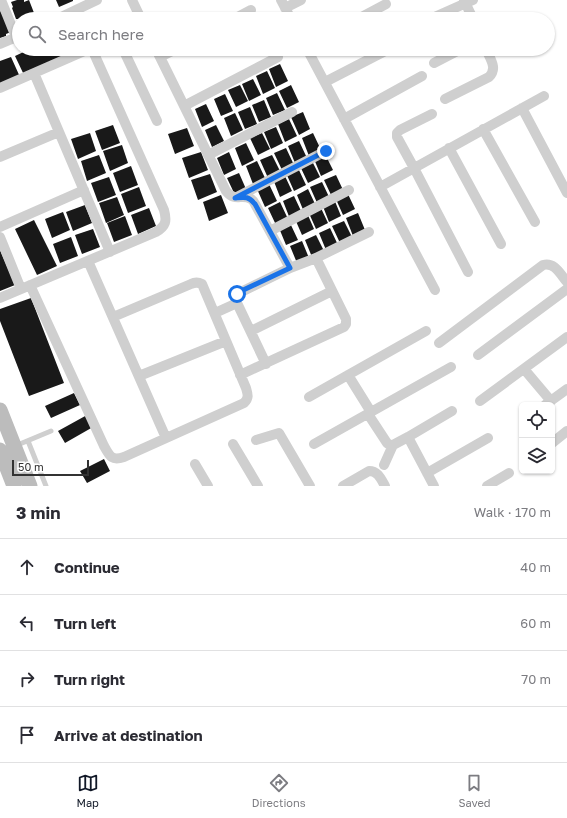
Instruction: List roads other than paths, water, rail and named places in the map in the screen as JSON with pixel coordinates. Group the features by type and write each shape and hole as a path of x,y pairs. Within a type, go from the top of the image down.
{"main road":[{"path":"0,410 7,448 30,486"},
{"path":"7,448 3,467 14,486"}],"street":[{"path":"1,0 12,23"},
{"path":"72,12 98,0"},
{"path":"283,4 301,0"},
{"path":"134,1 138,12"},
{"path":"445,12 468,1 471,12"},
{"path":"371,12 386,4"},
{"path":"247,12 251,10"},
{"path":"0,44 12,39"},
{"path":"0,88 74,56"},
{"path":"0,298 156,232 162,228 165,223 166,217 164,210 93,56"},
{"path":"127,56 157,121"},
{"path":"159,56 226,191 230,196 235,198 244,197 251,199 290,268"},
{"path":"311,56 435,290"},
{"path":"325,82 375,56"},
{"path":"434,63 448,56"},
{"path":"445,99 489,77 494,69 489,56"},
{"path":"184,106 278,57"},
{"path":"34,73 110,252"},
{"path":"344,119 422,76"},
{"path":"380,186 544,96"},
{"path":"522,108 567,193"},
{"path":"208,155 292,112"},
{"path":"432,114 400,130 397,133 400,142 468,272"},
{"path":"483,130 535,222"},
{"path":"0,157 59,132"},
{"path":"449,148 501,244"},
{"path":"235,198 326,151"},
{"path":"0,227 84,190"},
{"path":"270,231 349,190"},
{"path":"266,364 237,302 239,292 290,268 316,258 369,232"},
{"path":"0,238 26,287 108,453 112,458 118,459 124,457 244,403 247,400 248,394 202,284 195,282 113,317"},
{"path":"240,375 344,327 346,324 346,319 316,258"},
{"path":"88,261 166,438"},
{"path":"439,343 543,265 548,264 554,266 567,282"},
{"path":"478,356 567,289"},
{"path":"251,331 332,291"},
{"path":"215,312 237,302"},
{"path":"309,397 426,331"},
{"path":"480,401 567,337"},
{"path":"139,376 226,341"},
{"path":"314,444 451,367"},
{"path":"524,369 547,402"},
{"path":"348,375 369,413 387,443 390,445 408,437 452,411"},
{"path":"549,402 567,389"},
{"path":"555,441 567,431"},
{"path":"256,440 279,433 310,486"},
{"path":"408,437 434,486"},
{"path":"428,473 488,438"},
{"path":"233,444 258,486"},
{"path":"384,465 393,444"},
{"path":"195,464 208,486"},
{"path":"343,486 369,471 373,471 385,486"},
{"path":"488,486 509,473"}],"lane":[{"path":"7,448 28,441 51,430"},
{"path":"28,441 46,486"}]}
